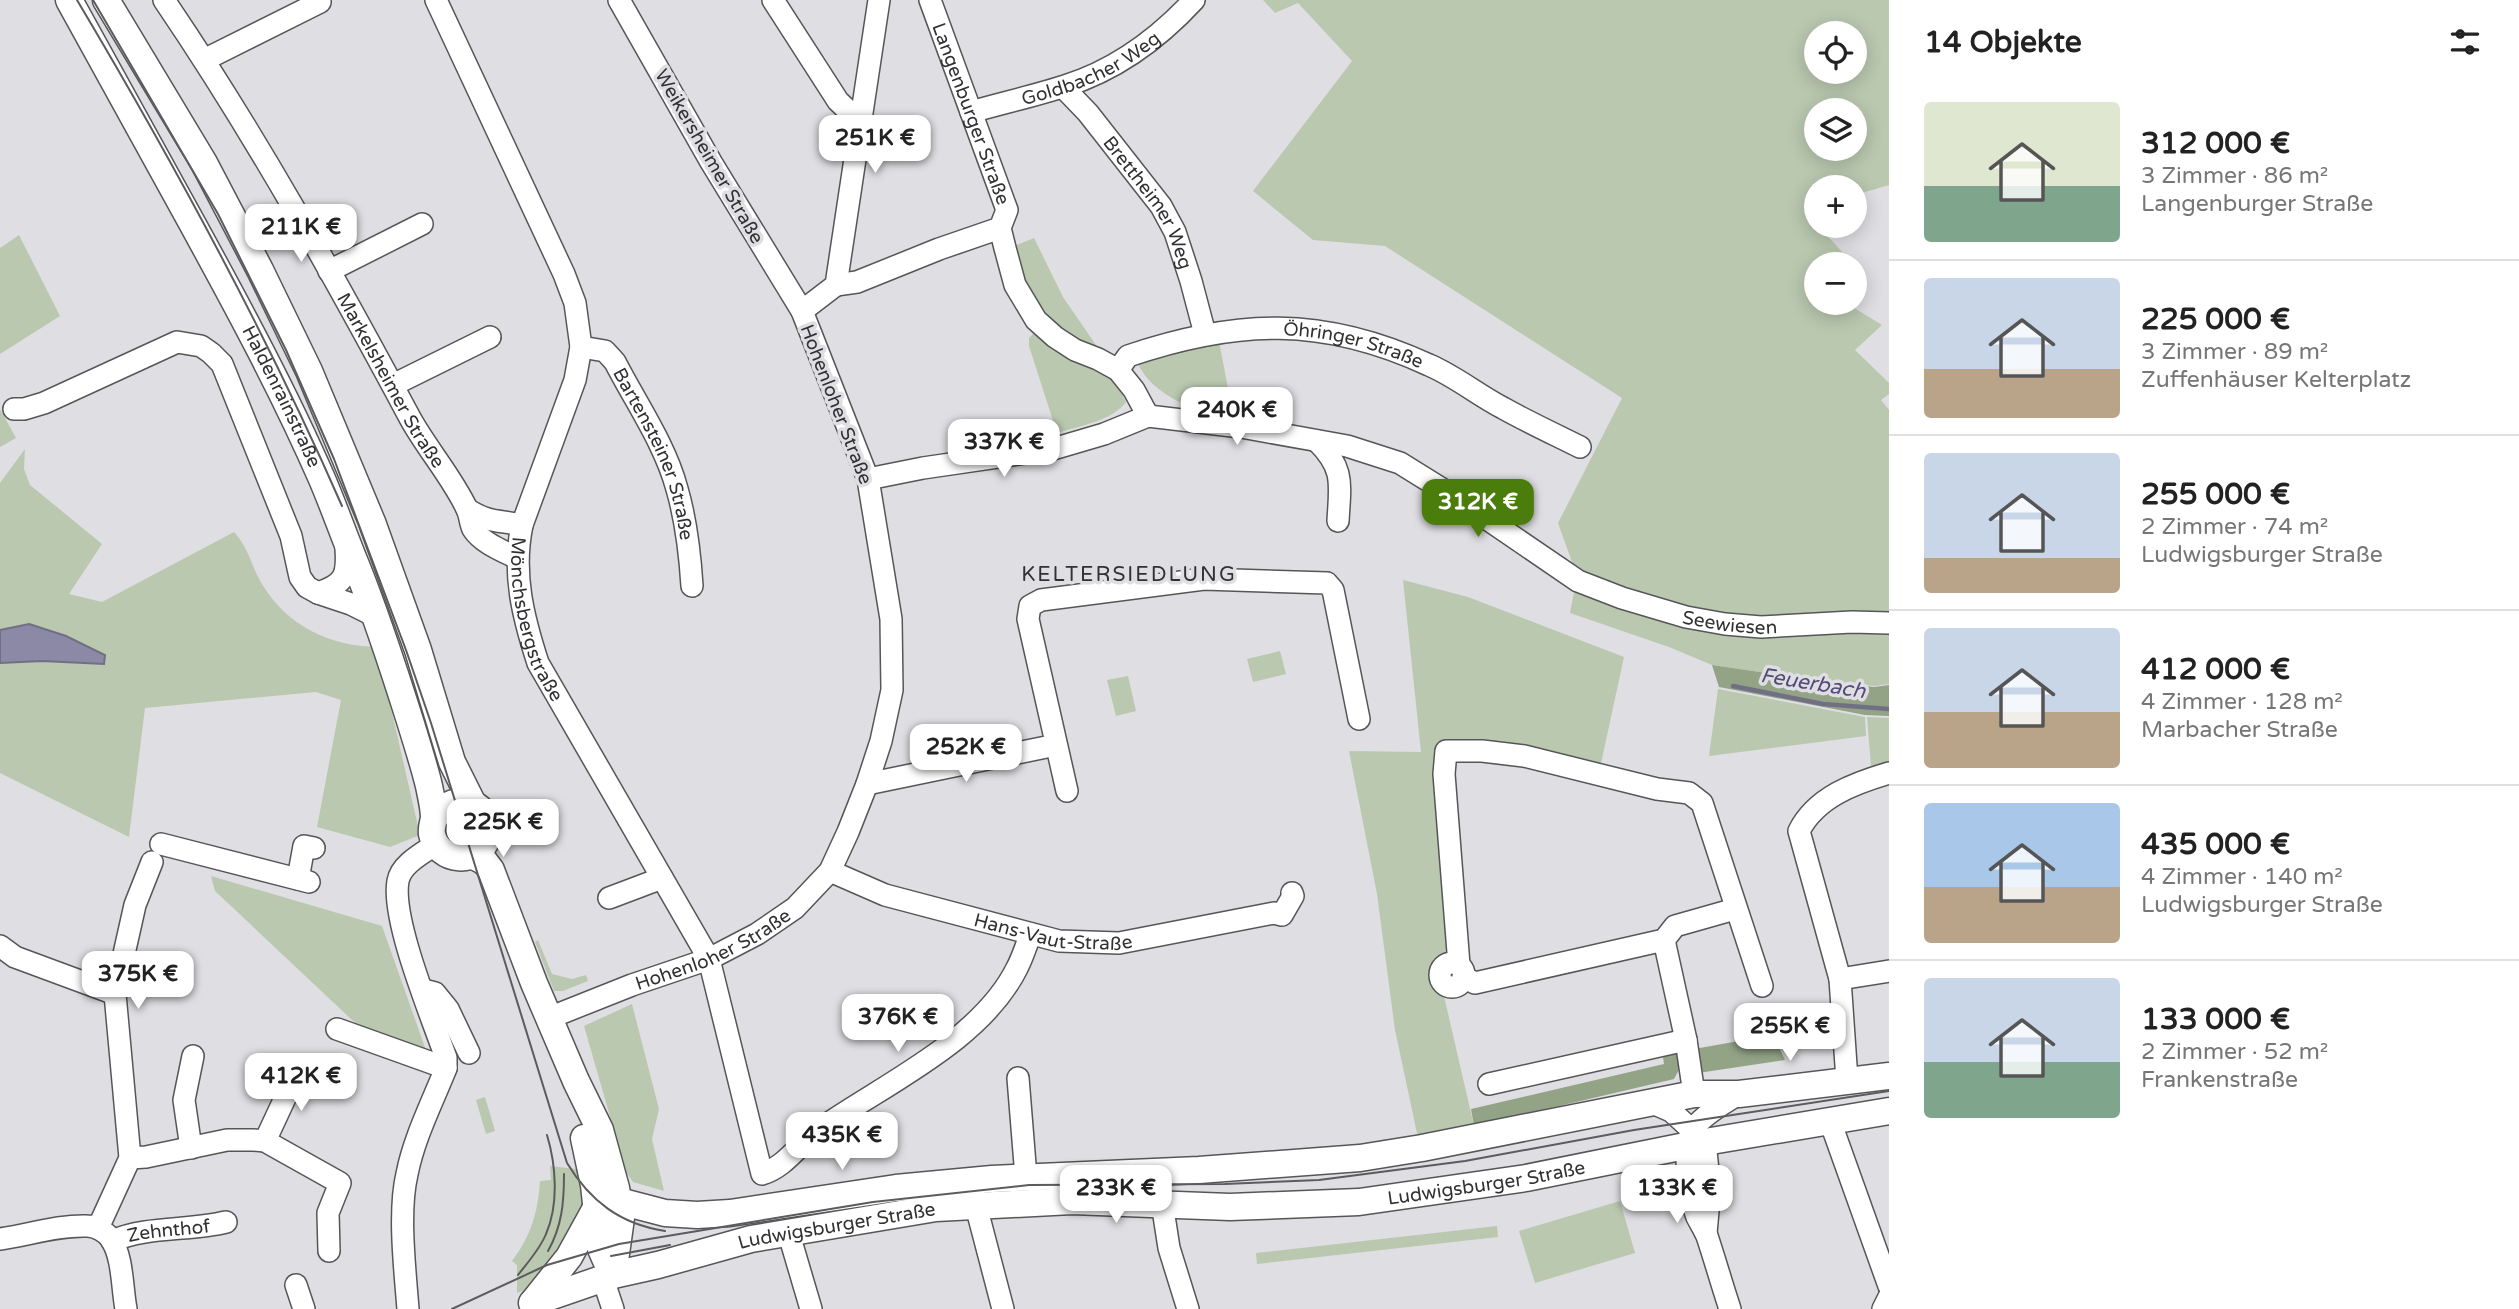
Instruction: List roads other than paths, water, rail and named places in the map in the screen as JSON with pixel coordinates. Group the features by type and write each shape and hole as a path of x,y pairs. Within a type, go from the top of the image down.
{"main road":[{"name":"Haldenrainstraße","path":"69,0 229,290 322,479 377,617 425,774 435,832"},
{"name":"Haldenrainstraße","path":"106,0 204,163 309,371 372,522 418,650 452,761 473,804 485,815 488,831 513,874 518,896 521,945"},
{"path":"473,804 465,801 447,804 439,810 435,832 441,850 456,858 472,855 484,845 488,831"},
{"path":"472,855 485,862 491,870 576,1081 594,1185 607,1204 601,1249 608,1277"},
{"name":"Ludwigsburger Straße","path":"607,1204 665,1213 730,1213 896,1188 1026,1177 1162,1172 1378,1156 1648,1101 1694,1094 1739,1094 1889,1076"},
{"name":"Ludwigsburger Straße","path":"527,1306 608,1277 751,1238 936,1208 1072,1200 1230,1207 1359,1202 1526,1178 1696,1139 1889,1111"},
{"path":"1162,1172 1162,1203"},
{"path":"527,1306 569,1257 607,1204"}],"street":[{"name":"Markelsheimer Straße","path":"164,0 205,60 329,271 415,428 467,509 473,528 481,536 517,558"},
{"name":"Mönchsbergstraße","path":"436,0 575,303 581,347 575,380 522,525 517,558 523,615 537,663 709,959 747,1148 762,1174 776,1170 798,1147"},
{"name":"Weikersheimer Straße","path":"619,0 711,162 802,311"},
{"path":"773,0 838,101 862,124"},
{"path":"879,0 836,285 858,282 1000,228"},
{"name":"Langenburger Straße","path":"930,0 1007,210 1000,228 1015,285 1036,320 1055,337 1075,350 1118,370 1134,390 1148,416"},
{"name":"Goldbacher Weg","path":"971,112 1063,87 1108,68 1154,40 1194,0"},
{"path":"205,60 320,2"},
{"name":"Brettheimer Weg","path":"1063,87 1088,113 1161,206 1175,232 1205,334"},
{"path":"329,271 422,224"},
{"name":"Hohenloher Straße","path":"549,1018 632,985 709,959 757,934 795,908 830,871 867,784 881,741 892,690 891,619 868,479 802,311 836,285"},
{"name":"Öhringer Straße","path":"1118,370 1128,356 1205,334 1259,327 1342,334 1371,341 1432,366 1503,408 1580,447"},
{"path":"393,385 490,337"},
{"path":"15,409 44,403 177,342 201,346 222,365 291,536 300,577 307,587 318,593 351,604 377,617"},
{"name":"Bartensteiner Straße","path":"581,347 605,351 615,362 665,457 677,488 684,520 692,586"},
{"path":"868,479 923,468 1032,454 1104,434 1148,416 1241,427 1317,441 1332,459 1341,480 1338,521"},
{"name":"Seewiesen","path":"1317,441 1347,446 1400,463 1578,581 1622,598 1686,617 1726,624 1761,627 1852,622 1889,623"},
{"path":"467,509 482,519 522,525"},
{"path":"318,593 339,584 347,570 346,540"},
{"path":"1067,790 1028,619 1030,606 1041,600 1205,579 1327,583 1333,590 1359,719"},
{"path":"867,784 1056,745"},
{"path":"1735,909 1675,926 1664,940 1475,983 1461,971 1444,774 1446,751 1482,751 1524,756 1657,789 1689,793 1702,803 1762,986"},
{"path":"1847,1080 1840,979 1799,831 1804,820 1830,797 1850,785 1889,773"},
{"path":"408,1307 403,1207 406,1177 411,1157 446,1068 446,1058 398,907 398,880 404,868 435,832"},
{"path":"126,1309 119,1262 105,1235 130,1158 115,994 135,905 156,853 304,881 304,846 314,848"},
{"name":"Hans-Vaut-Straße","path":"830,871 885,895 1059,941 1119,943 1274,913 1282,915 1292,894"},
{"path":"609,898 663,878"},
{"path":"798,1147 818,1130 954,1043 995,1001 1017,970 1031,933"},
{"path":"1664,940 1686,1040 1694,1094"},
{"path":"0,946 24,961 115,994"},
{"path":"1840,979 1889,971"},
{"path":"423,990 435,993 448,1009 469,1053"},
{"path":"337,1029 446,1068"},
{"path":"1489,1084 1686,1040"},
{"path":"191,1148 184,1100 193,1056"},
{"path":"265,1141 299,1068"},
{"path":"1017,1078 1026,1177"},
{"path":"1696,1139 1739,1094"},
{"path":"1648,1101 1671,1111 1696,1139 1710,1189 1706,1233 1730,1309"},
{"path":"1830,1121 1889,1286"},
{"path":"798,1147 855,1132"},
{"path":"130,1158 227,1140 265,1141 340,1183 328,1213 329,1251"},
{"path":"1162,1203 1168,1248 1188,1309"},
{"path":"976,1206 1003,1309"},
{"name":"Zehnthof","path":"0,1239 72,1227 89,1226 105,1235 126,1235 203,1228 226,1222"},
{"path":"788,1231 811,1309"},
{"path":"608,1277 613,1309"},
{"path":"296,1284 304,1309"},
{"path":"1883,1309 1889,1297"}],"waterway":[{"name":"Feuerbach","path":"1733,686 1823,704 1889,709"}],"tram line":[{"path":"77,0 149,123 250,312 342,506"},
{"path":"93,0 218,214 286,350 334,459 431,723 567,1163 586,1189 608,1209 634,1223 665,1231"},
{"path":"452,1309 547,1265 619,1244 873,1202 1029,1185 1225,1184 1319,1180 1465,1161 1634,1130 1889,1091"},
{"path":"518,1275 543,1240 553,1210 554,1172 547,1135"},
{"path":"548,1251 561,1214 564,1174"},
{"path":"611,1256 670,1245"}],"district":[{"name":"KELTERSIEDLUNG","path":"1129,574"}]}
